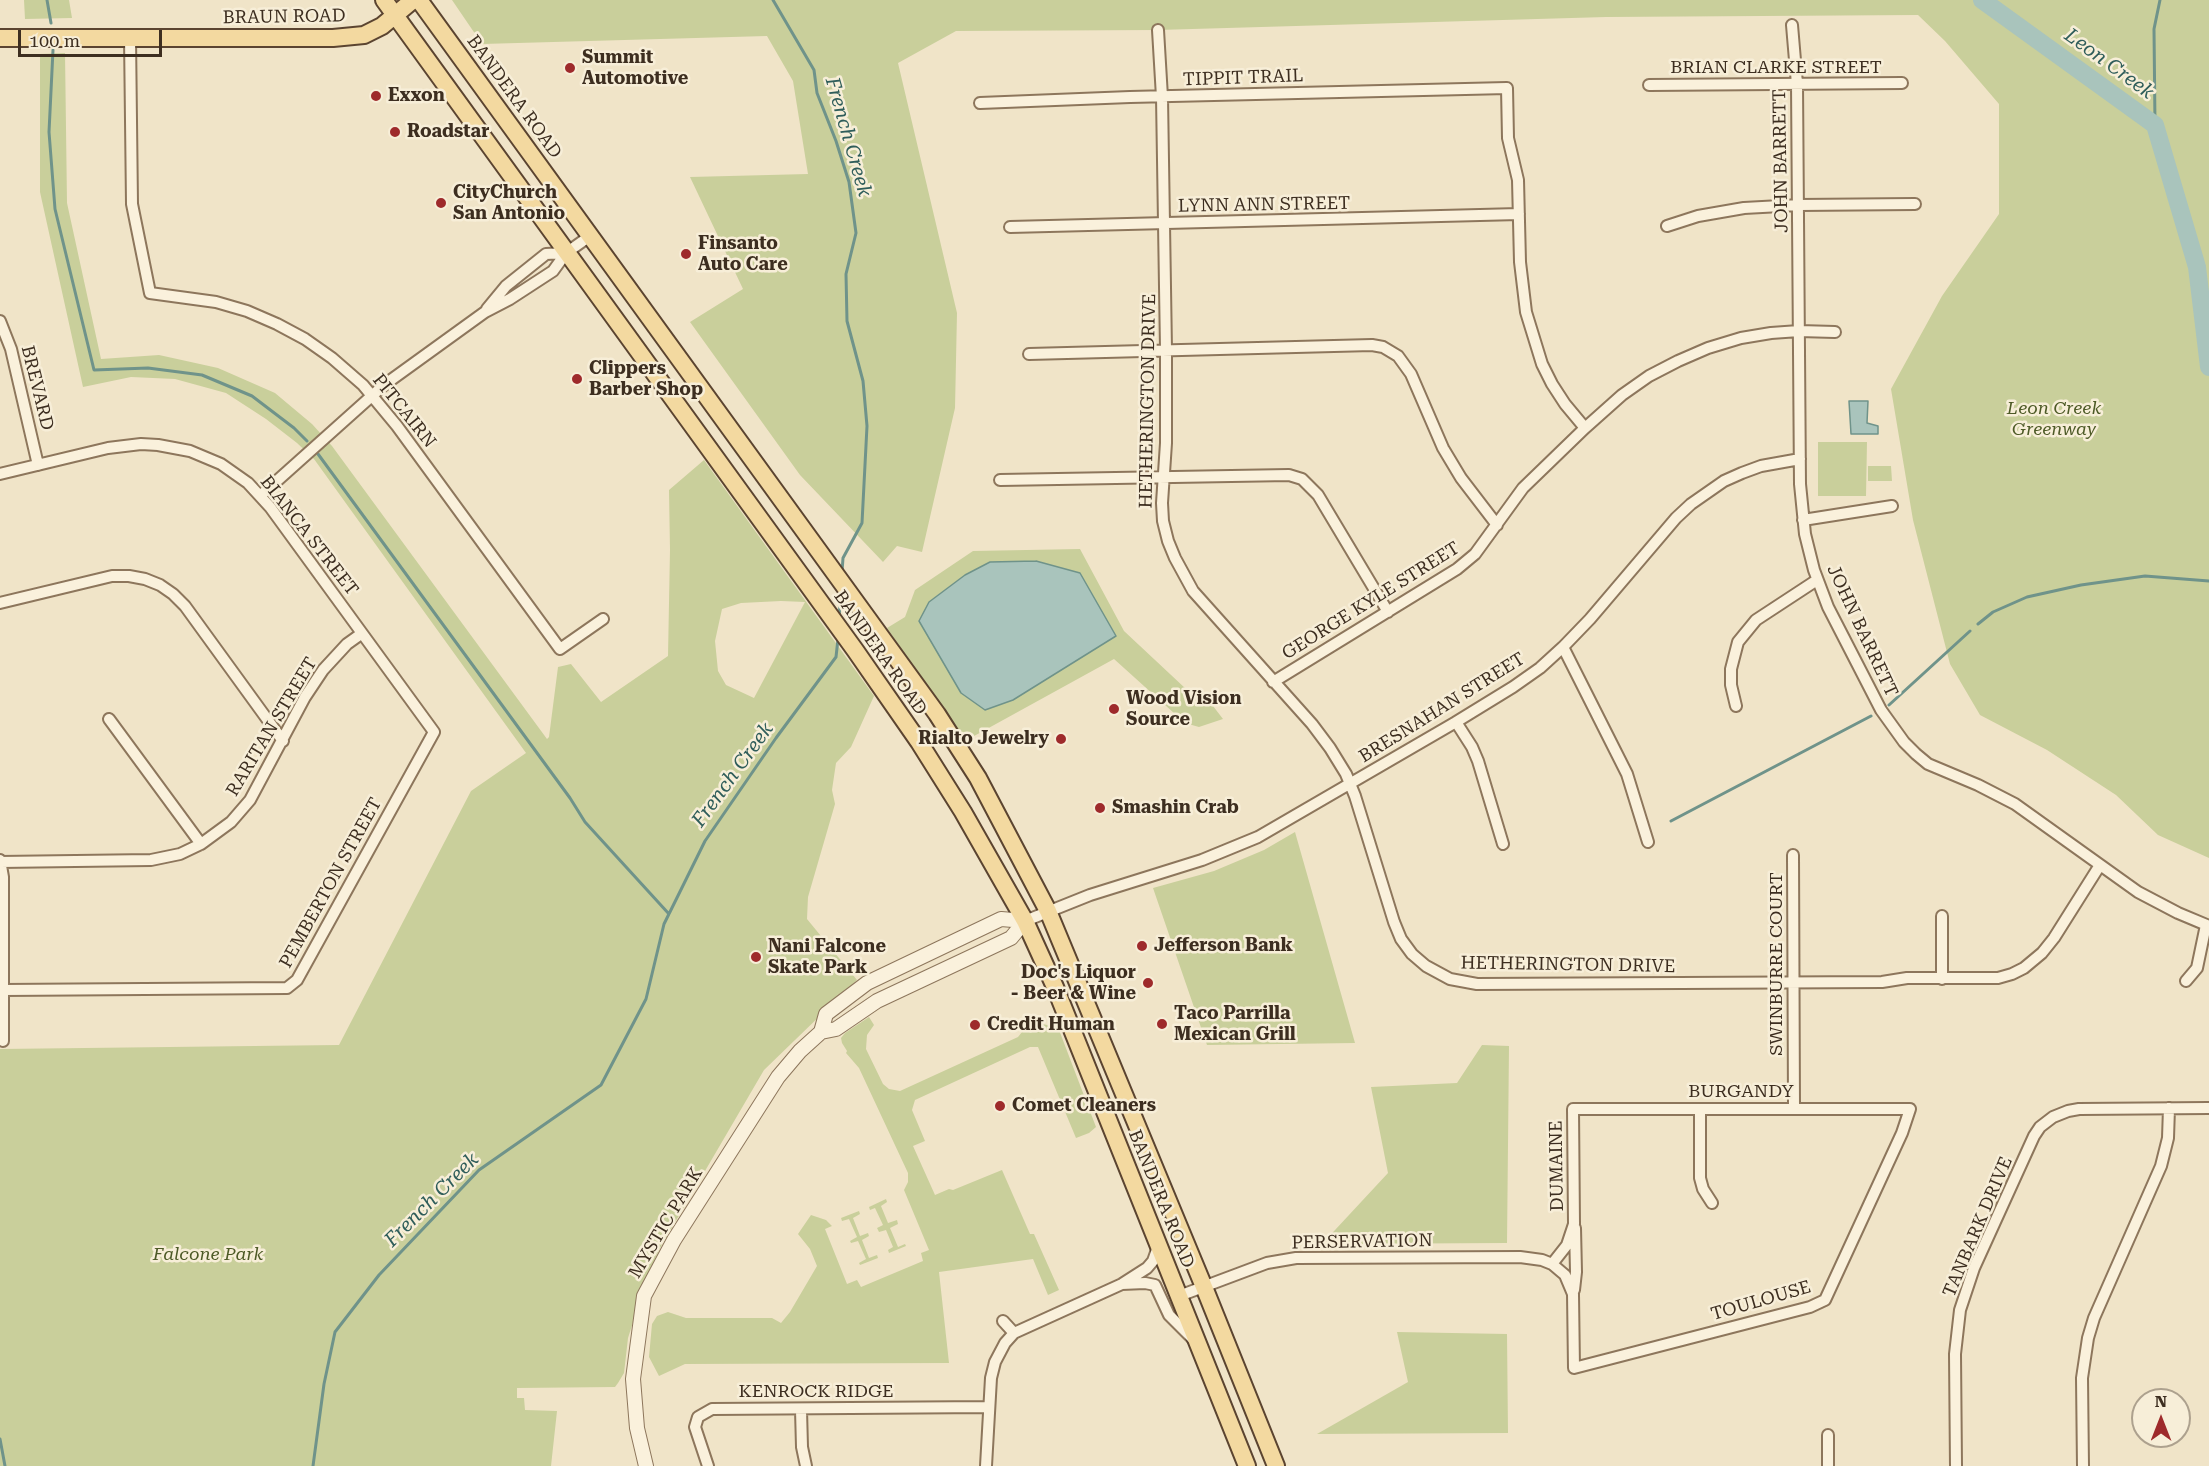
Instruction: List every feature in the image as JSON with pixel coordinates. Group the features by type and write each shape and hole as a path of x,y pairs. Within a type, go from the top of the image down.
{"main road":[{"name":"BANDERA ROAD","path":"384,0 855,650 919,742 963,812 1025,921 1056,987 1246,1466"},
{"name":"BRAUN ROAD","path":"0,38 338,38 364,35 382,26 413,0"},
{"name":"BANDERA ROAD","path":"419,0 937,714 978,778 1048,911 1276,1466"},
{"path":"764,523 787,506"}],"street":[{"name":"JOHN BARRETT","path":"1792,25 1797,84 1800,459 1803,520 1817,580 1828,607 1881,710 1910,748 1928,764 1978,784 2015,804 2138,892 2184,916 2208,925"},
{"name":"HETHERINGTON DRIVE","path":"1158,30 1162,97 1166,350 1163,521 1183,575 1205,606 1312,724 1330,748 1350,784 1401,939 1425,966 1441,976 1459,982 1477,984 1793,983 1998,978 2012,974 2032,962 2054,938 2100,865"},
{"name":"PITCAIRN","path":"130,37 132,204 150,292 216,302 247,311 305,339 332,358 357,379 397,426 560,649 603,619"},
{"name":"BRIAN CLARKE STREET","path":"1649,85 1902,83"},
{"name":"TIPPIT TRAIL","path":"980,103 1507,88 1508,138 1518,180 1519,214"},
{"path":"1667,226 1698,216 1744,208 1915,204"},
{"path":"1519,214 1521,287 1533,337 1552,384 1585,428"},
{"name":"LYNN ANN STREET","path":"1010,227 1519,214"},
{"path":"261,495 372,396 484,312 510,299 553,271 566,253 590,236"},
{"path":"484,312 506,286 546,254 566,253"},
{"name":"BREVARD","path":"0,321 38,465"},
{"name":"GEORGE KYLE STREET","path":"1273,682 1457,570 1475,554 1522,488 1622,395 1649,376 1708,348 1741,338 1799,331 1835,332"},
{"path":"1029,354 1372,345 1383,347 1398,356 1411,374 1426,413 1455,468 1497,525"},
{"name":"BIANCA STREET","path":"0,474 125,446 166,446 190,451 221,464 261,495 434,732"},
{"name":"BRESNAHAN STREET","path":"1025,921 1090,895 1202,860 1258,837 1456,722 1513,687 1540,668 1563,647 1590,619 1676,518 1691,504 1742,473 1771,464 1800,459"},
{"path":"1000,480 1280,474 1302,479 1318,495 1388,612"},
{"path":"1803,520 1892,506"},
{"path":"0,603 112,576 129,576 160,585 174,594 185,606 283,741"},
{"path":"1736,706 1731,685 1731,669 1738,642 1756,620 1817,580"},
{"name":"RARITAN STREET","path":"0,861 152,860 180,854 201,844 219,832 241,812 258,787 305,698 323,670 348,644 362,634"},
{"path":"1563,647 1623,763 1648,842"},
{"path":"109,719 201,844"},
{"path":"1456,722 1478,761 1503,844"},
{"name":"PEMBERTON STREET","path":"3,990 287,988 297,980 434,732"},
{"name":"SWINBURRE COURT","path":"1793,855 1794,1108"},
{"path":"0,861 3,877 3,1041"},
{"path":"1942,916 1942,979"},
{"name":"MYSTIC PARK","path":"646,1466 637,1428 633,1379 644,1296 674,1240 778,1077 821,1032 826,1014 867,983 1001,919 1025,921"},
{"name":"MYSTIC PARK","path":"821,1032 836,1029 878,1001 1011,938 1025,921"},
{"path":"2186,981 2197,968 2208,925"},
{"path":"2083,1466 2082,1378 2088,1338 2094,1318 2161,1166 2168,1138 2169,1108 2209,1108"},
{"name":"TANBARK DRIVE","path":"1956,1466 1956,1343 1960,1310 1966,1288 2034,1136 2040,1127 2053,1117 2068,1111 2169,1108"},
{"name":"BURGANDY","path":"1573,1109 1910,1109"},
{"name":"DUMAINE","path":"1573,1109 1576,1272 1573,1294 1574,1368"},
{"path":"1700,1109 1700,1178 1702,1190 1712,1203"},
{"name":"TOULOUSE","path":"1574,1368 1810,1307 1825,1300 1902,1132 1910,1109"},
{"name":"DUMAINE","path":"1552,1264 1567,1245 1574,1224"},
{"path":"986,1466 990,1378 1005,1343 1014,1333 1122,1284 1147,1268 1153,1261 1158,1244"},
{"name":"PERSERVATION","path":"1179,1296 1267,1263 1296,1258 1520,1257 1552,1264"},
{"path":"1552,1264 1565,1275 1573,1294"},
{"path":"1122,1284 1155,1285 1169,1315 1198,1345"},
{"path":"1003,1321 1014,1333"},
{"name":"KENROCK RIDGE","path":"708,1466 695,1427 698,1417 712,1409 988,1407"},
{"path":"801,1410 802,1447 806,1466"},
{"path":"1828,1435 1828,1466"}],"green space":[{"path":"24,0 69,0 72,18 25,19"},
{"name":"Leon Creek Greenway","path":"452,0 2209,0 2209,858 2158,835 2116,795 2047,750 1980,715 1950,664 1913,520 1891,389 1942,296 1999,214 1999,104 1945,41 1918,15 1606,17 1158,30 956,31 898,63 957,313 955,408 922,552 897,546 883,562 800,475 690,322 743,289 690,177 808,174 793,81 767,36 482,44"},
{"name":"Falcone Park","path":"65,53 67,203 101,359 159,355 218,368 275,393 312,424 332,446 547,739 558,667 571,664 601,702 668,656 669,490 704,460 874,696 851,747 836,763 832,790 835,804 808,897 807,919 857,980 764,1070 660,1248 649,1272 628,1338 624,1373 615,1387 517,1388 517,1398 524,1398 525,1410 557,1411 551,1466 0,1466 0,1049 339,1045 471,791 526,753 314,459 297,443 226,393 175,379 131,377 83,387 40,192 40,54","holes":["805,602 754,698 726,685 718,671 715,641 722,609 741,603"]},
{"path":"1818,442 1867,442 1866,496 1818,496"},
{"path":"1868,466 1891,466 1892,481 1868,481"},
{"path":"1080,549 1124,631 1201,703 1213,706 1223,719 1199,727 1185,723 1114,659 965,741 887,628 905,617 915,590 973,551"},
{"path":"1295,832 1355,1043 1207,1045 1153,888 1214,871 1264,850"},
{"path":"869,1017 874,1025 867,1035 866,1049 883,1084 889,1089 900,1091 1018,1037 1037,1023 1047,1025 1056,1022 1096,1127 1089,1133 1076,1138 1038,1047 1030,1047 915,1100 912,1110 925,1141 913,1146 935,1195 1002,1170 1030,1234 1034,1234 1059,1290 1048,1295 1033,1259 939,1272 949,1363 685,1364 659,1376 649,1357 652,1324 657,1316 668,1312 686,1318 772,1318 781,1323 817,1266 810,1249 798,1234 811,1215 826,1220 832,1226 825,1229 847,1284 857,1280 861,1287 923,1261 921,1253 929,1250 904,1190 908,1182 908,1173 859,1068 846,1053 842,1043 841,1038 845,1033"},
{"path":"1482,1045 1509,1046 1507,1243 1322,1244 1388,1173 1371,1087 1457,1083"},
{"path":"886,1199 887,1202 881,1206 888,1223 897,1220 898,1224 890,1228 898,1247 905,1244 906,1246 889,1253 888,1250 893,1247 886,1230 879,1232 877,1228 883,1225 875,1208 870,1210 869,1207"},
{"path":"859,1211 860,1214 853,1218 860,1236 868,1233 869,1236 862,1240 869,1258 877,1255 878,1258 860,1265 859,1263 866,1259 858,1241 851,1243 850,1241 857,1237 849,1219 842,1221 841,1218"},
{"path":"1397,1332 1507,1334 1508,1433 1317,1434 1408,1382"}],"water":[{"path":"1849,401 1868,401 1867,423 1878,426 1878,434 1851,434"},
{"path":"1036,561 1080,573 1116,636 1013,700 985,710 961,693 919,621 929,602 965,575 990,562"}],"waterway":[{"path":"47,0 51,23"},
{"name":"French Creek","path":"773,0 814,70 817,93 849,182 856,233 846,274 847,321 863,381 867,426 862,523 843,558 842,572"},
{"name":"Leon Creek","path":"1982,0 2155,125 2197,267 2209,367"},
{"path":"2155,125 2154,29 2160,0"},
{"path":"53,50 49,132 55,209 94,370 148,368 202,375 252,396 294,428 307,441"},
{"path":"318,454 570,798 585,822 669,914"},
{"path":"1978,624 1993,612 2027,597 2081,585 2145,576 2209,581"},
{"name":"French Creek","path":"839,617 841,594"},
{"path":"1889,705 1970,631"},
{"name":"French Creek","path":"313,1466 324,1384 335,1332 379,1275 479,1170 601,1085 646,999 664,924 705,841 776,738 836,657 838,639"},
{"path":"1671,821 1871,716"},
{"path":"0,1439 5,1466"}],"place":[{"name":"Summit Automotive","path":"570,68"},
{"name":"Exxon","path":"376,96"},
{"name":"Roadstar","path":"395,132"},
{"name":"CityChurch San Antonio","path":"441,203"},
{"name":"Finsanto Auto Care","path":"686,254"},
{"name":"Clippers Barber Shop","path":"577,379"},
{"name":"Wood Vision Source","path":"1114,709"},
{"name":"Rialto Jewelry","path":"1061,739"},
{"name":"Smashin Crab","path":"1100,808"},
{"name":"Jefferson Bank","path":"1142,946"},
{"name":"Nani Falcone Skate Park","path":"756,957"},
{"name":"Doc's Liquor - Beer & Wine","path":"1148,983"},
{"name":"Taco Parrilla Mexican Grill","path":"1162,1024"},
{"name":"Credit Human","path":"975,1025"},
{"name":"Comet Cleaners","path":"1000,1106"}]}
